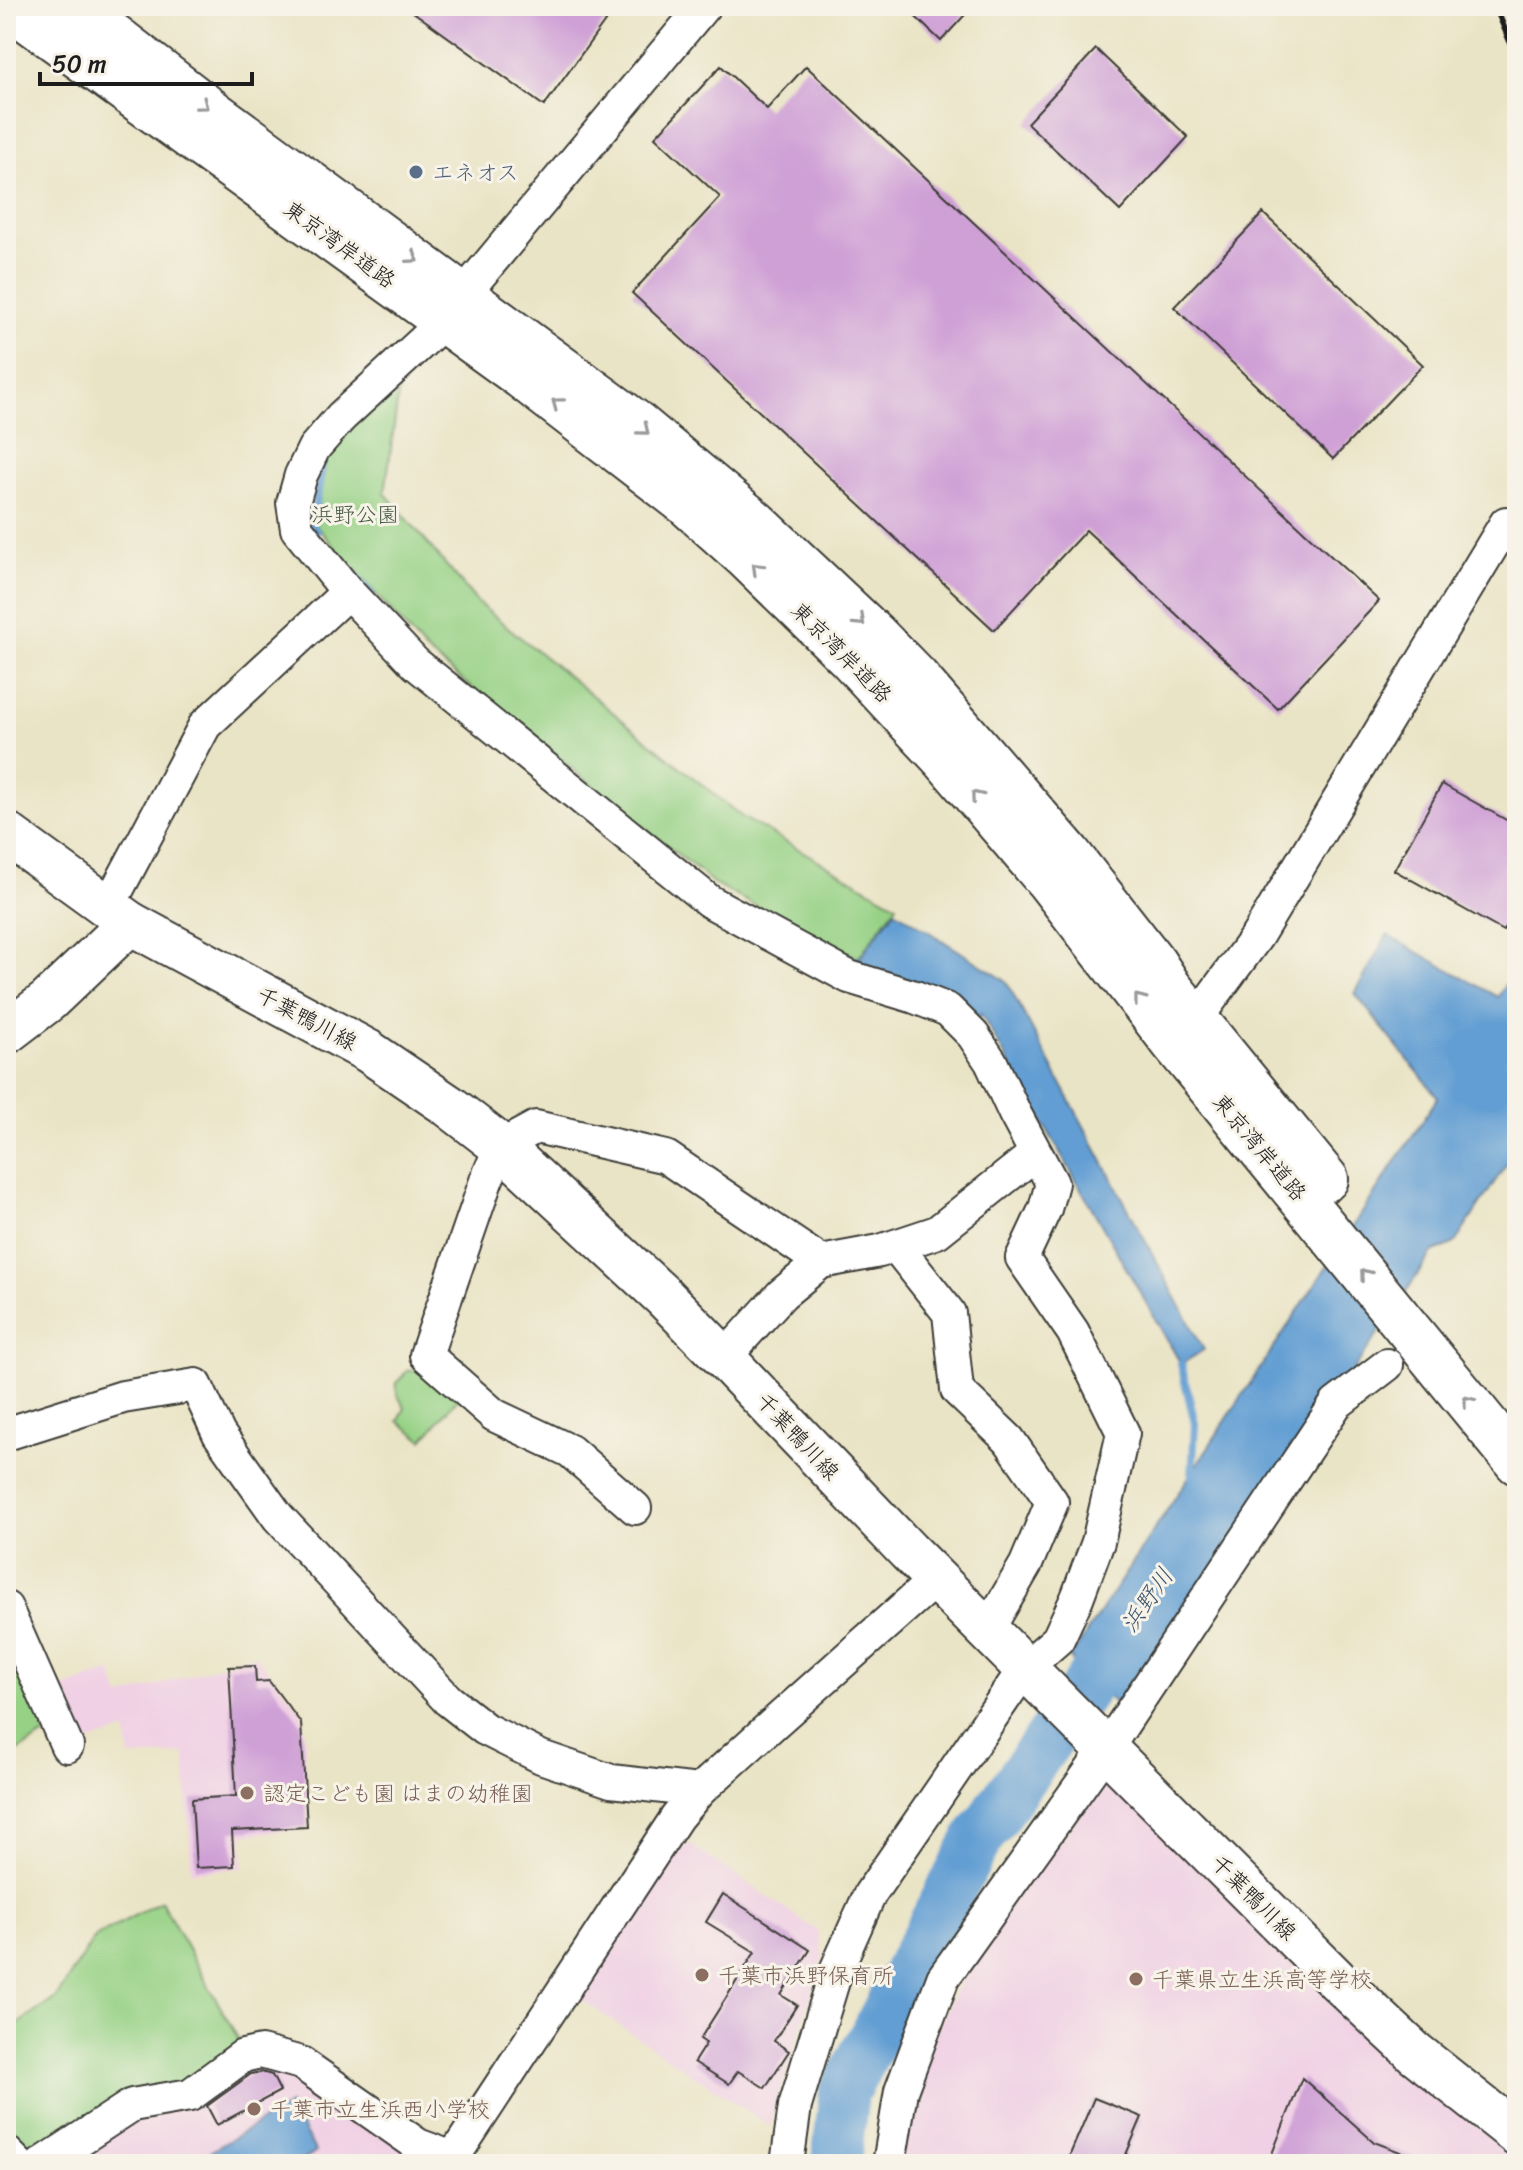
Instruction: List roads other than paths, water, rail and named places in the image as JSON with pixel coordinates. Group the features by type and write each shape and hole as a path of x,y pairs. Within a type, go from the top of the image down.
{"highway":[{"name":"東京湾岸道路","path":"9,6 454,308"},
{"name":"東京湾岸道路","path":"75,6 206,107 454,308 613,445 687,504 849,657 945,760 1049,882 1184,1030 1409,1304 1517,1414"},
{"name":"東京湾岸道路","path":"1409,1304 1517,1462"}],"main road":[{"name":"千葉鴨川線","path":"6,833 119,916 368,1051 501,1146 663,1296 987,1631 1337,1980 1414,2052 1517,2134"},
{"path":"6,1033 48,1001 119,916"}],"street":[{"path":"704,6 454,308 341,417 314,448 301,475 293,503 297,529 348,592 415,663 709,901 849,977 948,1010 973,1035 991,1062 1052,1183 1045,1209 1022,1258 1073,1332 1123,1433 1098,1542 1058,1639 1028,1671 870,1894 837,1968 795,2106 787,2164"},
{"path":"1184,1030 1257,936 1506,523"},
{"path":"119,916 205,725 348,592"},
{"path":"635,1508 570,1451 494,1415 426,1355 501,1146 536,1127 666,1157 821,1262"},
{"path":"724,1358 782,1294 821,1262 880,1251 937,1232 1035,1154"},
{"path":"896,1246 949,1313 957,1390 1009,1440 1052,1502 1026,1564 987,1631"},
{"path":"889,2164 901,2091 943,1978 1107,1748 1336,1404 1387,1365"},
{"path":"6,1434 123,1397 196,1385 219,1434 278,1517 448,1700 485,1729 541,1757 611,1781 699,1791"},
{"path":"42,2164 132,2105 190,2095 243,2056 261,2052 301,2063 418,2145 453,2161 677,1817 699,1791 936,1579"},
{"path":"6,1608 67,1746"},
{"path":"6,2152 18,2164"}],"water":[{"path":"895,910 1006,981 1204,1350 1181,1364 981,1014 977,1020 855,964"},
{"path":"1387,935 1498,997 1517,964 1517,1148 1455,1243 1432,1253 1124,1713 1070,1658 1438,1097 1355,994"},
{"path":"289,2105 316,2152 296,2164 201,2164 198,2159"}],"waterway":[{"path":"316,531 312,527 323,459"},
{"path":"351,571 371,594"},
{"path":"821,944 856,962"},
{"path":"1181,1364 1195,1424 1192,1478"},
{"name":"浜野川","path":"836,2164 844,2092 978,1839 1130,1624"}],"railway":[{"path":"1495,6 1517,58"}],"place":[{"name":"エネオス","path":"416,172"},
{"name":"認定こども園 はまの幼稚園","path":"247,1793"},
{"name":"千葉市浜野保育所","path":"702,1975"},
{"name":"千葉県立生浜高等学校","path":"1136,1979"},
{"name":"千葉市立生浜西小学校","path":"254,2109"}],"park label":[{"name":"浜野公園","path":"355,514"}]}
